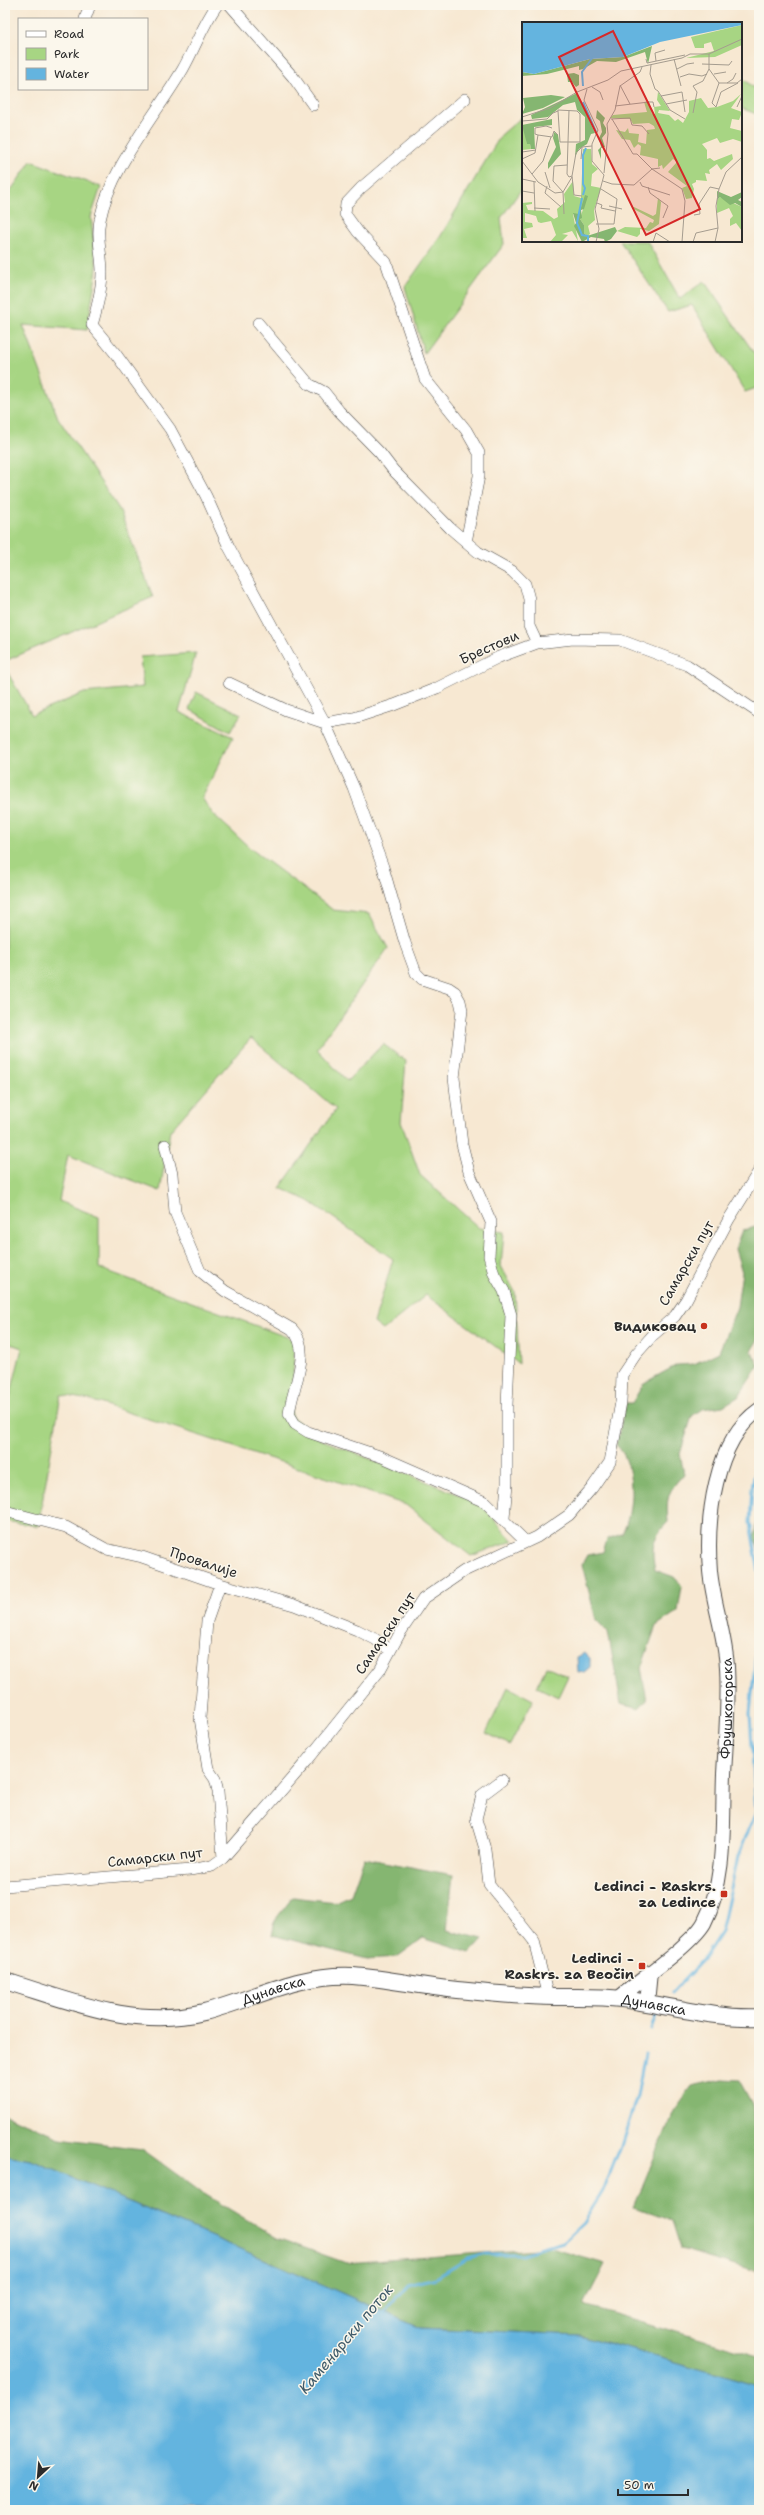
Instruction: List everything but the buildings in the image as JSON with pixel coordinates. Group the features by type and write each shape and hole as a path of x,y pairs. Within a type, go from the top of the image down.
{"main road":[{"name":"Дунавска","path":"5,1981 86,2006 134,2018 162,2017 204,2012 296,1981 329,1976 354,1976 467,1991 548,1997 619,1998 702,2014 759,2017"}],"street":[{"path":"85,18 90,5"},
{"path":"217,5 203,25 184,67 140,134 106,199 100,220 98,243 102,271 98,302 92,325 115,353 170,429 206,496 229,547 326,723 354,788 383,867 405,943 416,973 422,979 449,988 455,992 460,1001 462,1010 454,1078 462,1144 469,1172 491,1222 489,1256 494,1274 504,1291 511,1315 507,1405 508,1484 504,1518"},
{"path":"230,5 293,77 313,105"},
{"path":"465,98 362,188 346,204 345,214 358,232 386,262 425,379 466,430 479,453 479,476 466,542"},
{"path":"258,323 309,384 324,392 339,411 380,453 393,470 466,542 478,552 512,571 525,584 529,600 529,626 537,642"},
{"name":"Брестови","path":"229,683 286,710 326,723 354,718 394,705 437,688 499,657 537,642 574,639 620,640 687,665 759,713"},
{"path":"165,1145 172,1174 175,1212 200,1271 225,1291 292,1329 300,1338 302,1354 289,1414 291,1421 299,1427 324,1438 382,1457 486,1502 504,1518 526,1542"},
{"name":"Самарски пут","path":"5,1886 190,1870 212,1866 223,1858 380,1670 411,1615 423,1599 464,1571 526,1542 569,1515 592,1488 610,1462 621,1402 622,1375 636,1354 653,1335 675,1316 686,1300 729,1219 759,1171"},
{"name":"Фрушкогорска","path":"619,1998 695,1935 709,1912 718,1882 727,1666 710,1570 711,1519 722,1462 729,1444 745,1420 759,1410"},
{"name":"Провалије","path":"5,1511 66,1527 106,1549 142,1558 220,1584 294,1604 357,1630 375,1639 390,1650"},
{"path":"220,1584 207,1621 200,1718 208,1769 215,1779 218,1791 223,1858"},
{"path":"502,1780 482,1795 476,1819 485,1849 489,1884 534,1940 548,1997"},
{"path":"647,2003 650,1972"}],"green space":[{"path":"742,78 759,92 759,115 742,108"},
{"path":"522,117 522,188 501,218 504,244 424,353 405,287 440,237 501,135"},
{"path":"31,161 101,187 91,217 97,269 87,330 23,325 58,418 119,509 153,597 5,661 5,199"},
{"path":"621,242 648,242 680,299 704,281 759,360 759,387 745,392 692,305 668,312"},
{"path":"196,653 179,712 233,737 202,798 212,813 251,849 333,910 369,914 388,948 317,1049 347,1081 383,1044 406,1061 401,1122 420,1175 479,1228 504,1232 501,1266 515,1292 519,1364 426,1295 383,1330 374,1323 393,1259 309,1201 280,1188 336,1109 251,1038 170,1131 160,1191 68,1155 59,1201 99,1217 99,1268 295,1340 291,1416 320,1439 480,1503 513,1541 471,1556 406,1505 284,1463 90,1400 61,1395 38,1526 5,1521 5,1417 22,1348 5,1342 5,668 32,715 84,693 143,687 140,657"},
{"path":"196,692 241,714 230,732 189,709"},
{"path":"755,1227 759,1229 759,1338 751,1351 759,1365 738,1397 723,1406 702,1409 692,1416 680,1454 684,1474 671,1491 667,1507 668,1522 656,1538 653,1549 655,1570 674,1577 682,1586 678,1611 656,1626 641,1668 647,1700 639,1709 621,1704 608,1632 596,1620 582,1564 587,1555 603,1552 607,1539 622,1534 626,1525 631,1501 630,1475 627,1463 616,1445 626,1403 632,1403 644,1383 677,1365 694,1364 719,1352 737,1307 742,1272 735,1249 742,1231"},
{"path":"759,1508 759,1548 754,1539"},
{"path":"546,1666 568,1676 558,1697 537,1687"},
{"path":"508,1687 533,1700 510,1745 486,1733"},
{"path":"364,1858 453,1875 447,1930 483,1939 470,1953 423,1938 397,1957 367,1959 272,1935 275,1920 293,1897 336,1902 351,1895"},
{"path":"723,2079 739,2080 752,2104 759,2160 759,2272 681,2249 672,2221 634,2207 674,2111 692,2086"},
{"path":"5,2115 60,2138 142,2149 201,2192 277,2238 346,2263 551,2248 605,2264 584,2305 759,2356 759,2386 580,2335 420,2328 299,2274 31,2160 5,2156"}],"water":[{"path":"585,1653 590,1658 590,1667 584,1672 578,1673 577,1657"},
{"path":"5,2156 31,2160 299,2274 420,2328 580,2335 759,2386 759,2510 5,2510"}],"waterway":[{"name":"Каменарски поток","path":"759,1453 752,1488 750,1523 759,1572"},
{"name":"Каменарски поток","path":"672,1993 705,1957 721,1932 738,1857 756,1811 750,1714 757,1643 755,1624 759,1610"},
{"name":"Каменарски поток","path":"652,2030 657,2015"},
{"name":"Каменарски поток","path":"381,2315 407,2285 436,2278 467,2259 486,2254 522,2254 563,2242 583,2223 603,2191 622,2143 637,2096 645,2053"}],"place":[{"name":"Видиковац","path":"704,1326"},
{"name":"Ledinci - Raskrs. za Ledince","path":"724,1894"},
{"name":"Ledinci - Raskrs. za Beočin","path":"642,1966"}]}
